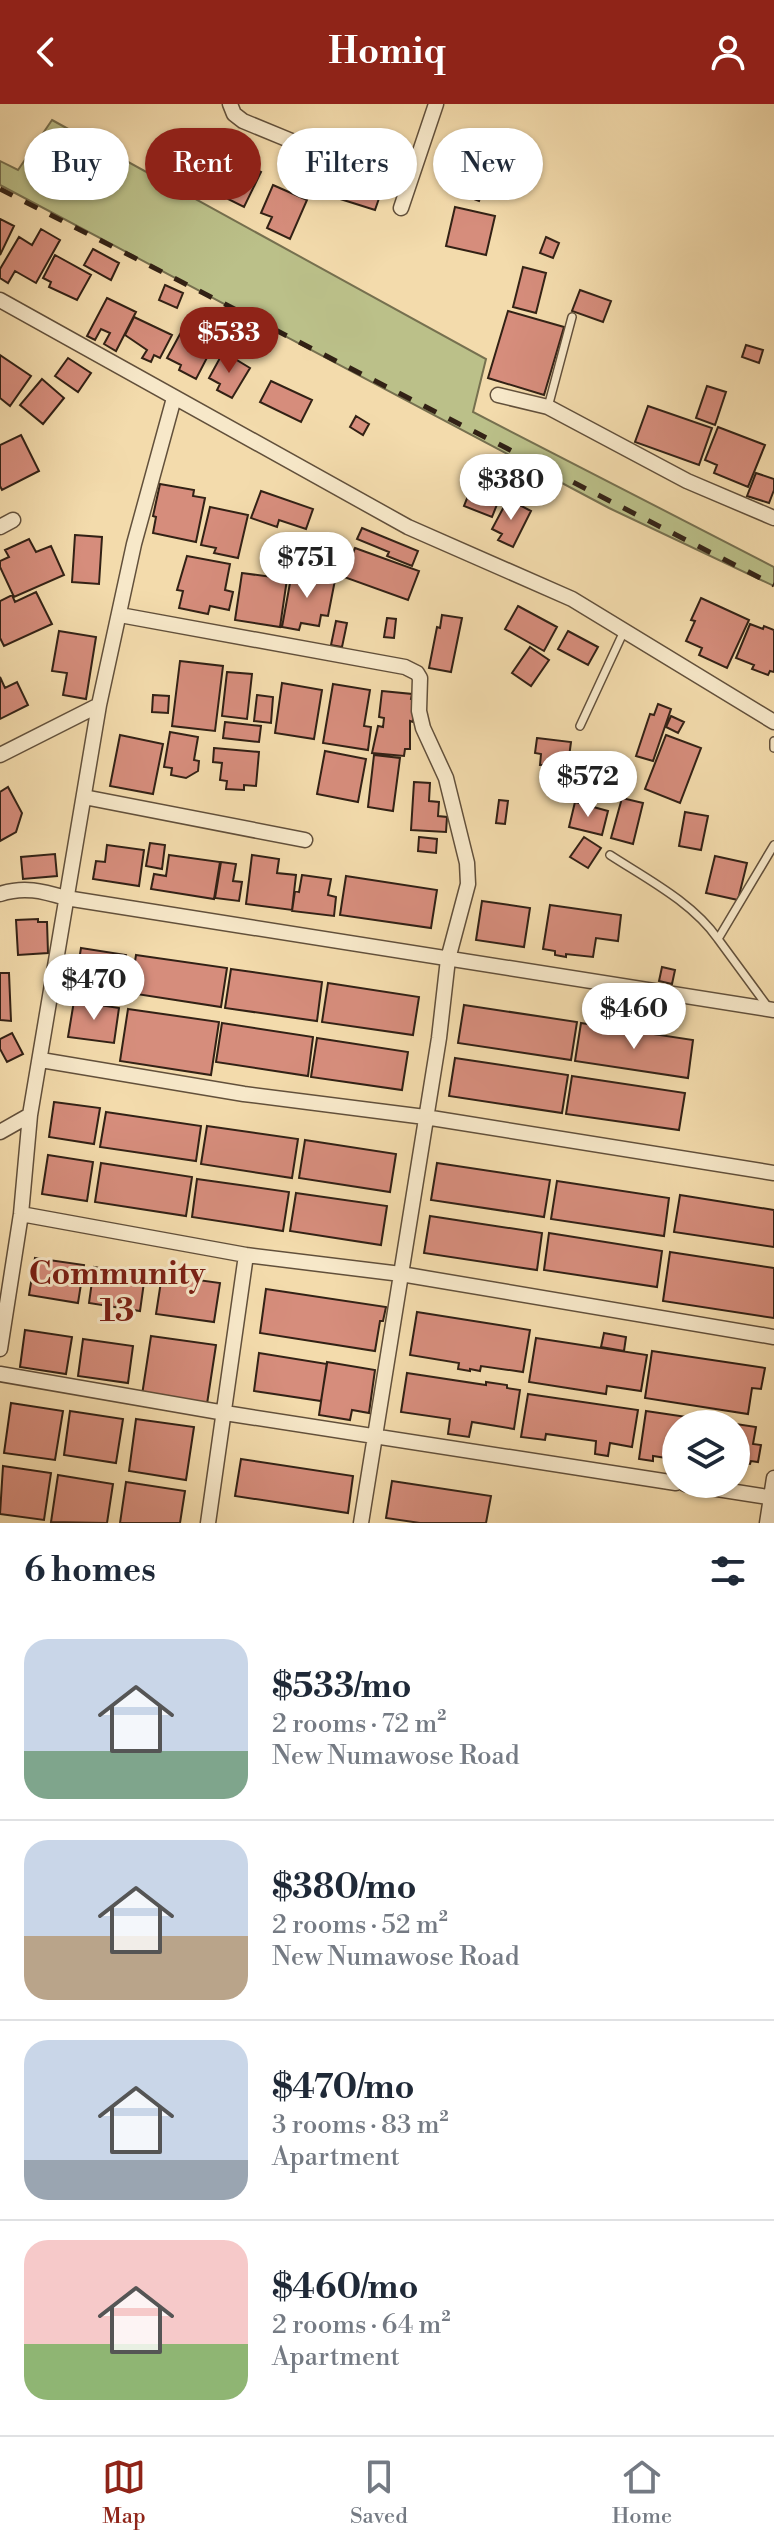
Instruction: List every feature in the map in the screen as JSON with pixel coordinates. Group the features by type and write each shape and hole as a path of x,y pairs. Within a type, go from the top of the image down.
{"street":[{"path":"230,104 234,114 243,121 277,135"},
{"path":"401,208 436,104"},
{"path":"0,300 408,527 572,599 774,722"},
{"path":"498,395 548,407 687,481 774,518"},
{"path":"0,1349 21,1214 30,1115 99,705 134,544 174,398"},
{"path":"120,615 405,667 417,673 421,684 419,711 423,728 446,778 467,863 468,884 448,959 439,1038 361,1523"},
{"path":"0,755 99,705"},
{"path":"84,797 305,840"},
{"path":"0,894 34,889 66,898 772,1009"},
{"path":"41,1060 244,1094 425,1117 774,1173"},
{"path":"0,1132 30,1115"},
{"path":"21,1214 246,1255 401,1274 774,1337"},
{"path":"208,1523 246,1255"},
{"path":"0,1374 225,1413 662,1481"},
{"path":"767,1523 774,1478"},
{"path":"750,1494 773,1498"}],"lane":[{"path":"548,407 572,317"},
{"path":"580,726 624,631"},
{"path":"774,741 774,748"},
{"path":"718,939 774,845"},
{"path":"610,855 685,904 711,928 772,1009"}],"green space":[{"path":"52,120 67,128 47,128"},
{"path":"0,161 18,170 24,161 24,198 0,185"},
{"path":"129,162 145,171 145,200 197,200 486,359 473,412 774,567 774,586 609,508 28,200 129,200"}],"building":[{"path":"273,185 277,187 277,200 307,200 290,239 267,228 272,217 261,213"},
{"path":"230,200 247,200 244,207"},
{"path":"343,200 378,200 375,210"},
{"path":"455,207 495,216 486,255 446,246"},
{"path":"0,219 14,226 0,255"},
{"path":"41,229 60,240 36,283 15,271 8,283 0,278 0,269 19,237 32,245"},
{"path":"546,237 559,243 553,258 540,253"},
{"path":"93,249 119,263 111,280 84,265"},
{"path":"55,255 91,275 77,300 49,287 51,282 43,278"},
{"path":"523,267 546,273 536,313 513,307"},
{"path":"165,285 183,293 177,308 159,300"},
{"path":"580,290 611,301 603,322 572,311"},
{"path":"107,298 136,312 116,351 104,344 110,333 101,329 95,340 87,336"},
{"path":"508,311 564,327 544,395 488,378"},
{"path":"134,317 172,335 160,358 154,355 151,362 142,358 147,350 125,335"},
{"path":"230,324 246,333 241,342 224,334"},
{"path":"180,334 211,350 196,379 179,370 181,365 167,358"},
{"path":"746,345 763,350 759,363 742,357"},
{"path":"0,355 31,376 10,406 0,398"},
{"path":"221,356 228,360 230,356 250,368 232,398 217,390 220,384 209,378"},
{"path":"68,358 91,373 78,392 55,376"},
{"path":"42,379 64,398 43,424 20,405"},
{"path":"271,381 312,400 301,422 260,402"},
{"path":"707,386 726,392 715,425 696,418"},
{"path":"648,406 712,428 699,465 635,442"},
{"path":"356,416 369,424 363,435 350,427"},
{"path":"718,427 765,445 748,487 714,473 717,465 705,460"},
{"path":"21,435 39,471 2,490 0,445"},
{"path":"756,473 774,479 769,503 747,496"},
{"path":"474,481 502,492 492,517 464,506"},
{"path":"160,484 194,490 193,496 205,498 196,542 153,533 156,517 153,516"},
{"path":"261,491 313,509 306,529 279,520 277,527 251,518"},
{"path":"508,499 531,511 513,547 498,540 502,534 492,529"},
{"path":"210,507 248,515 238,558 214,553 216,548 201,545"},
{"path":"362,528 418,551 412,566 387,556 389,552 357,539"},
{"path":"75,535 102,537 99,584 72,582"},
{"path":"308,537 345,545 338,576 301,568"},
{"path":"29,539 36,552 51,546 64,575 14,597 0,561 9,557 5,550"},
{"path":"355,548 419,571 408,600 344,577"},
{"path":"187,556 230,564 225,590 233,592 229,610 210,606 208,614 179,608 183,591 177,590"},
{"path":"292,572 335,580 328,616 321,615 319,626 301,623 299,630 282,627"},
{"path":"242,573 287,579 280,627 235,620"},
{"path":"36,592 52,624 4,646 0,638 0,601 12,595 15,602"},
{"path":"701,598 749,620 727,668 699,655 702,648 686,641"},
{"path":"518,606 557,627 544,651 505,629"},
{"path":"442,615 462,618 451,672 429,668"},
{"path":"387,618 396,619 394,638 384,637"},
{"path":"336,621 347,623 342,647 331,645"},
{"path":"750,624 774,630 774,672 770,671 768,675 736,658"},
{"path":"59,631 96,637 86,699 63,695 67,673 52,671"},
{"path":"568,631 598,647 588,665 558,649"},
{"path":"530,647 549,660 531,686 512,673"},
{"path":"180,661 223,666 215,731 172,726"},
{"path":"227,672 252,674 247,719 222,716"},
{"path":"0,677 5,688 17,682 28,705 0,719"},
{"path":"282,683 322,690 314,739 275,733"},
{"path":"333,684 370,690 364,726 371,727 368,750 323,743"},
{"path":"382,691 412,694 411,699 415,700 413,722 410,721 410,749 405,749 404,756 372,753 378,726 383,727 384,718 379,717"},
{"path":"153,695 169,696 168,713 152,712"},
{"path":"257,695 273,697 271,723 254,721"},
{"path":"658,704 671,709 653,761 636,756 650,714 654,715"},
{"path":"671,716 684,722 678,733 666,727"},
{"path":"225,722 261,726 259,742 223,738"},
{"path":"170,732 198,737 194,760 199,761 198,771 186,778 171,775 172,768 164,767"},
{"path":"120,735 163,744 153,794 110,786"},
{"path":"666,735 701,748 680,803 645,789"},
{"path":"537,738 571,742 562,780 545,778 546,765 540,765 541,754 535,753"},
{"path":"214,748 259,752 256,786 244,785 244,790 226,789 227,781 220,780 222,763 213,762"},
{"path":"325,751 366,759 358,802 317,794"},
{"path":"374,755 400,758 393,811 368,807"},
{"path":"414,782 430,783 429,801 439,802 438,816 447,817 446,832 411,830"},
{"path":"8,787 22,813 16,832 0,841 0,792"},
{"path":"622,798 643,803 633,844 611,838"},
{"path":"499,800 508,801 505,824 496,823"},
{"path":"575,802 608,811 602,835 569,827"},
{"path":"685,812 708,816 701,850 679,846"},
{"path":"419,837 437,839 436,853 418,851"},
{"path":"584,837 601,848 588,868 570,857"},
{"path":"150,843 165,845 162,869 146,866"},
{"path":"107,845 144,850 139,886 93,879 96,861 105,862"},
{"path":"55,854 57,876 23,879 21,857"},
{"path":"169,855 220,862 214,899 151,889 154,874 166,876"},
{"path":"252,855 279,859 277,873 296,875 292,910 246,904"},
{"path":"715,856 747,863 738,900 706,893"},
{"path":"221,862 236,864 233,881 242,882 239,901 215,898"},
{"path":"302,875 331,879 328,895 336,897 334,916 292,911 295,891 299,892"},
{"path":"346,876 437,890 431,928 340,915"},
{"path":"482,901 530,908 524,947 476,940"},
{"path":"550,905 621,915 618,941 596,938 593,957 566,954 566,957 543,949"},
{"path":"38,919 38,922 47,922 48,953 18,955 16,920"},
{"path":"81,948 126,955 121,991 75,984"},
{"path":"136,955 227,968 221,1007 130,993"},
{"path":"662,967 675,970 672,984 659,981"},
{"path":"231,969 322,982 317,1021 225,1008"},
{"path":"0,973 9,973 11,1021 0,1020"},
{"path":"328,983 419,997 413,1035 322,1022"},
{"path":"74,1001 119,1008 114,1043 68,1037"},
{"path":"464,1005 577,1022 571,1060 458,1043"},
{"path":"128,1009 219,1022 211,1075 120,1061"},
{"path":"222,1023 313,1037 308,1076 216,1062"},
{"path":"581,1023 693,1040 688,1078 575,1061"},
{"path":"12,1033 23,1054 7,1062 0,1049 0,1039"},
{"path":"317,1038 408,1052 402,1090 311,1077"},
{"path":"455,1058 568,1075 562,1113 449,1096"},
{"path":"572,1076 685,1093 679,1130 566,1114"},
{"path":"54,1102 100,1108 94,1144 49,1137"},
{"path":"106,1112 201,1126 196,1161 100,1147"},
{"path":"207,1126 298,1139 292,1178 201,1164"},
{"path":"305,1140 396,1154 390,1192 299,1178"},
{"path":"48,1155 93,1162 87,1201 42,1194"},
{"path":"101,1163 192,1177 186,1216 95,1202"},
{"path":"437,1163 550,1180 544,1217 431,1200"},
{"path":"197,1179 289,1192 283,1231 192,1217"},
{"path":"557,1181 669,1198 664,1236 551,1219"},
{"path":"296,1193 387,1206 381,1245 290,1231"},
{"path":"680,1195 774,1210 774,1247 674,1232"},
{"path":"430,1216 542,1233 537,1270 424,1253"},
{"path":"549,1233 662,1251 657,1287 544,1270"},
{"path":"670,1252 774,1268 774,1318 663,1301"},
{"path":"35,1258 84,1265 78,1303 29,1295"},
{"path":"94,1267 145,1275 140,1311 89,1303"},
{"path":"162,1275 220,1283 214,1322 156,1314"},
{"path":"266,1289 386,1307 383,1321 380,1321 375,1351 260,1333"},
{"path":"417,1312 530,1330 523,1372 481,1366 480,1371 470,1371 458,1369 459,1363 410,1355"},
{"path":"25,1330 72,1337 66,1374 20,1367"},
{"path":"604,1333 626,1337 624,1351 601,1347"},
{"path":"151,1336 216,1345 207,1404 142,1395"},
{"path":"536,1338 647,1355 641,1391 607,1386 606,1394 529,1382"},
{"path":"83,1339 133,1346 128,1383 78,1376"},
{"path":"652,1351 765,1368 761,1389 752,1388 749,1410 722,1410 645,1398"},
{"path":"259,1353 327,1364 321,1401 254,1391"},
{"path":"327,1362 375,1370 369,1413 352,1410 350,1420 319,1415"},
{"path":"407,1373 486,1385 486,1382 507,1385 507,1388 520,1390 514,1429 472,1422 469,1437 448,1434 450,1419 401,1412"},
{"path":"528,1394 638,1410 632,1447 610,1443 608,1456 595,1454 596,1441 546,1434 545,1440 521,1437"},
{"path":"11,1403 63,1411 55,1460 4,1453"},
{"path":"70,1411 123,1419 116,1463 64,1455"},
{"path":"646,1411 662,1413 662,1457 653,1456 653,1461 639,1459"},
{"path":"136,1419 194,1427 186,1480 129,1471"},
{"path":"750,1426 756,1427 753,1444 761,1445 758,1462 751,1461 750,1464"},
{"path":"241,1459 353,1476 348,1513 235,1496"},
{"path":"3,1466 51,1473 44,1520 0,1514"},
{"path":"58,1475 113,1484 107,1523 51,1522"},
{"path":"392,1481 491,1496 486,1523 420,1523 386,1518"},
{"path":"126,1482 185,1491 180,1523 120,1523"}],"railway":[{"path":"0,189 774,585"}],"district":[{"name":"Community 13","path":"117,1292"}]}
